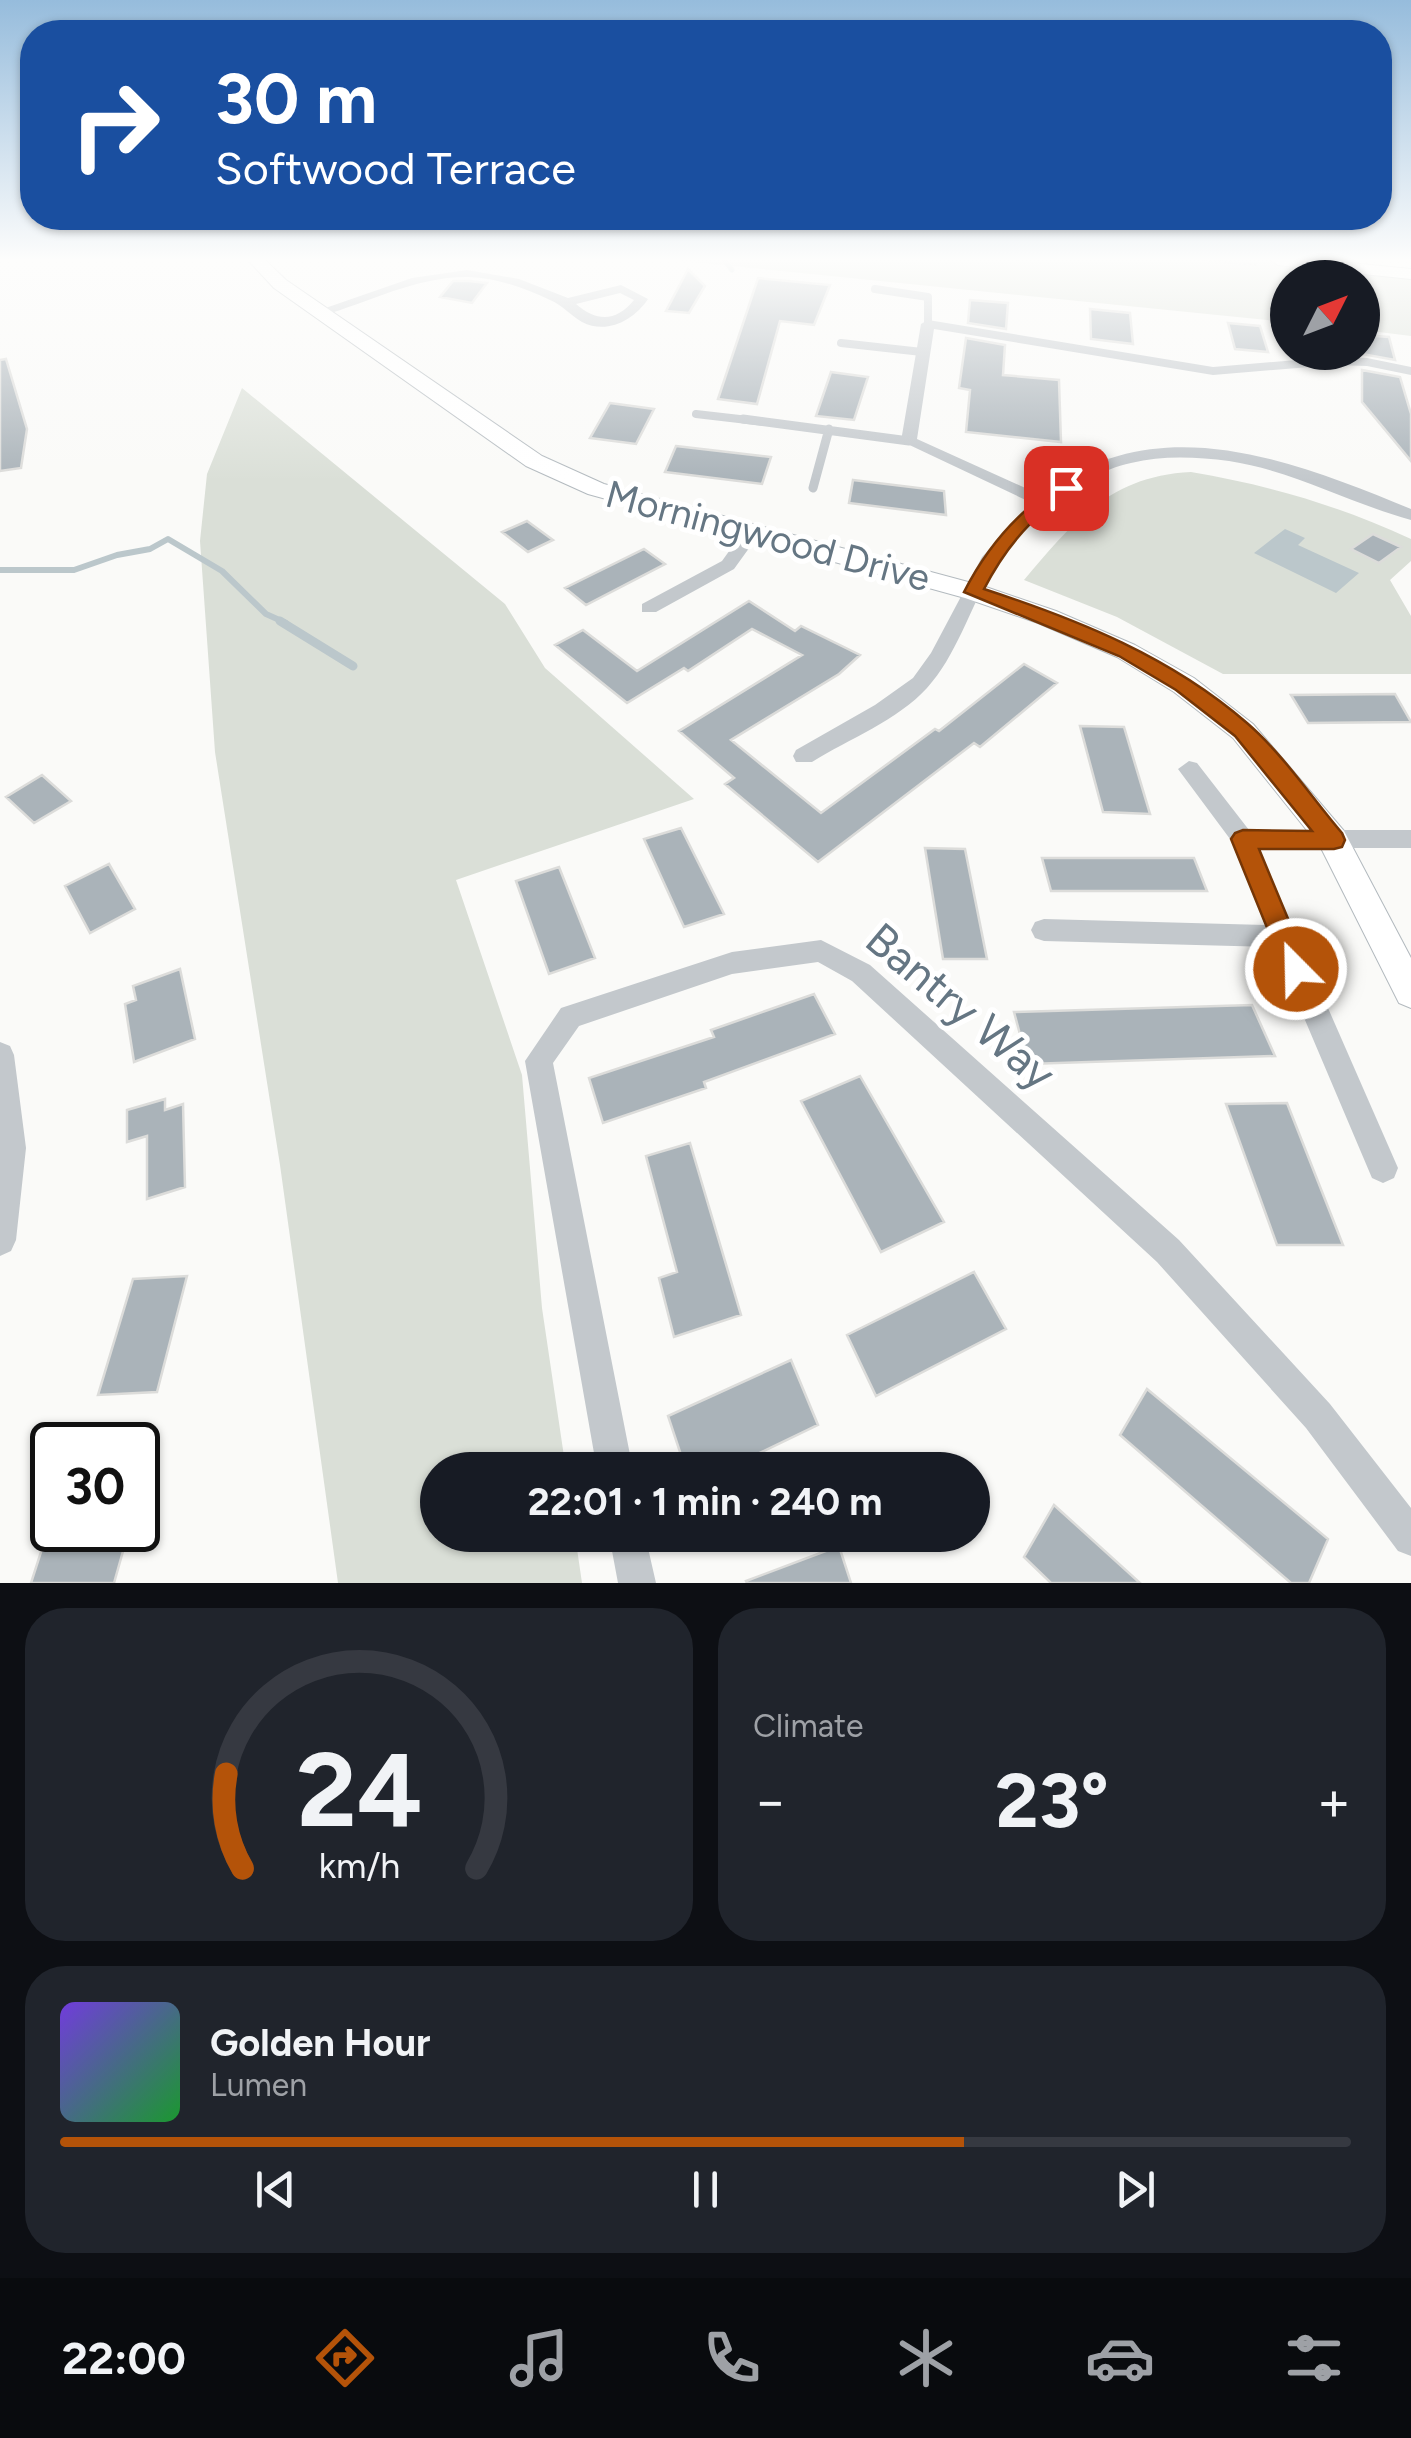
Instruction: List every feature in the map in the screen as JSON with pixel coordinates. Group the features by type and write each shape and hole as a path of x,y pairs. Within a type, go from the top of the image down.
{"street":[{"name":"Morningwood Drive","path":"353,334 534,462 596,489 974,592 1048,616 1126,651 1184,685 1242,731 1334,840 1411,992"},
{"path":"926,334 908,441 1043,502"},
{"path":"988,334 1213,371 1334,360 1411,370"},
{"path":"804,756 920,684 991,558 1043,502 1124,459 1165,454 1212,455 1332,483 1411,515"},
{"path":"649,608 728,565 751,533"},
{"path":"1189,769 1243,839 1382,1168"},
{"path":"1243,839 1411,839"},
{"path":"1044,930 1282,936"},
{"name":"Bantry Way","path":"612,1452 539,1061 570,1017 732,963 821,951 861,973 1168,1252 1318,1416 1411,1538"},
{"path":"0,1055 11,1103 13,1160 0,1240"},
{"path":"630,1552 636,1583"}],"lane":[{"path":"841,343 922,352"},
{"path":"696,414 908,441"},
{"path":"813,488 829,429"}],"shaded area":[{"path":"242,388 505,604 545,668 694,799 456,880 522,1075 542,1308 563,1452 420,1452 420,1552 577,1552 582,1583 338,1583 280,1165 215,752 200,541 207,474"},
{"path":"1191,472 1304,498 1411,539 1411,561 1390,580 1411,616 1411,674 1223,674 1117,617 1024,580 1077,521 1116,492 1163,475"},
{"path":"1285,529 1305,538 1298,545 1359,573 1336,593 1254,553"}],"building":[{"path":"740,334 776,334 757,404 718,399"},
{"path":"1091,334 1132,334 1133,344 1091,339"},
{"path":"1231,334 1262,334 1268,352 1235,349"},
{"path":"1380,336 1389,337 1395,360 1380,357"},
{"path":"966,338 1005,345 1003,375 1059,380 1061,442 966,432 970,390 959,388"},
{"path":"6,359 27,429 21,468 0,471 0,360"},
{"path":"1362,370 1400,377 1411,414 1411,461 1362,402"},
{"path":"831,372 868,377 854,420 816,416"},
{"path":"610,403 654,409 636,444 590,438"},
{"path":"676,446 771,457 762,484 665,472"},
{"path":"853,480 944,491 946,515 849,503"},
{"path":"527,521 553,540 528,552 502,532"},
{"path":"1373,534 1401,547 1379,563 1351,549"},
{"path":"644,549 665,564 586,605 565,588"},
{"path":"749,601 795,631 801,626 860,655 839,674 731,740 821,813 935,729 939,731 1024,664 1057,683 980,747 974,743 818,862 725,784 734,778 679,731 802,655 752,629 688,671 684,668 627,703 555,645 583,630 637,671"},
{"path":"1395,694 1411,722 1308,723 1291,695"},
{"path":"1080,726 1124,727 1150,814 1103,812"},
{"path":"42,775 71,801 34,823 6,797"},
{"path":"681,828 724,914 684,927 644,839"},
{"path":"925,848 965,849 987,959 943,959"},
{"path":"1042,858 1194,858 1207,891 1051,891"},
{"path":"109,864 135,909 90,933 65,886"},
{"path":"559,867 595,958 549,974 516,881"},
{"path":"180,969 195,1039 134,1062 125,1004 136,1000 133,986"},
{"path":"814,994 835,1034 704,1082 706,1088 603,1123 589,1078 714,1037 711,1030"},
{"path":"1252,1005 1275,1056 1028,1064 1014,1012"},
{"path":"860,1076 944,1222 881,1252 801,1101"},
{"path":"165,1099 165,1110 183,1104 185,1187 147,1199 147,1136 127,1142 127,1110"},
{"path":"1287,1103 1343,1245 1277,1245 1226,1104"},
{"path":"690,1143 741,1315 674,1337 659,1278 677,1272 646,1156"},
{"path":"974,1272 1006,1329 876,1396 847,1335"},
{"path":"187,1276 157,1392 98,1395 133,1279"},
{"path":"791,1360 818,1425 762,1452 680,1452 668,1416"},
{"path":"1147,1389 1328,1539 1309,1583 1291,1583 1120,1435"},
{"path":"1054,1505 1140,1583 1051,1583 1024,1557"},
{"path":"41,1552 123,1552 114,1583 31,1583"},
{"path":"823,1552 841,1552 851,1583 747,1583"}],"waterway":[{"path":"0,570 74,570 117,555 150,549 168,539 222,571 266,614 286,623"},
{"path":"280,621 353,666"}],"route":[{"path":"1066,488 1043,502 1012,534 991,558 974,592 1048,616 1126,651 1184,685 1242,731 1334,840 1243,839 1296,969"}]}
